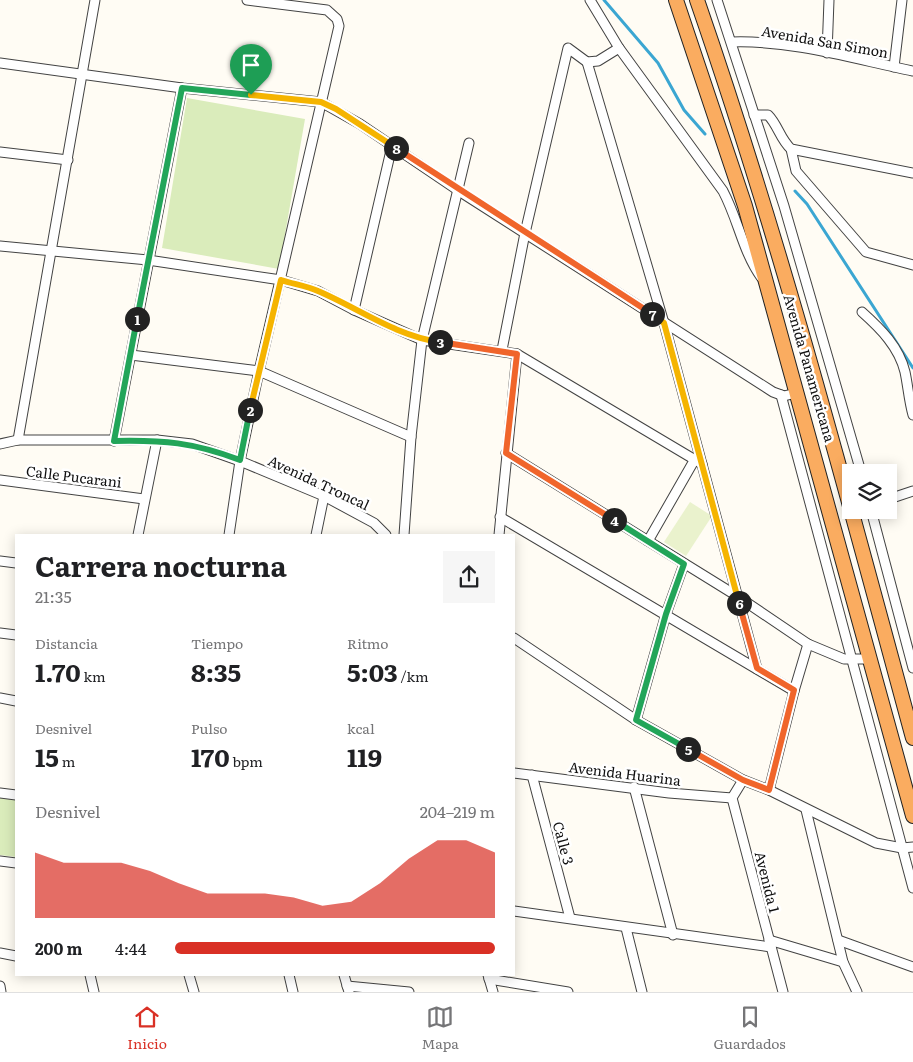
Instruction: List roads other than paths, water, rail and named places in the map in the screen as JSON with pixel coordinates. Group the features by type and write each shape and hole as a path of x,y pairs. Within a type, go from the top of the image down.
{"highway":[{"name":"Avenida Panamericana","path":"676,0 745,206 913,816"},
{"name":"Avenida Panamericana","path":"696,0 744,140 842,479"},
{"name":"Avenida Panamericana","path":"853,519 913,738"}],"street":[{"path":"18,440 95,0"},
{"path":"229,534 240,460 258,371 281,280 339,26 337,18 327,10 247,0"},
{"name":"Avenida Panamericana","path":"590,0 619,48 723,191 735,213 753,265 766,283"},
{"name":"Avenida Panamericana","path":"717,0 784,206 858,464"},
{"path":"827,53 829,0"},
{"path":"894,67 902,0"},
{"name":"Avenida San Simon","path":"732,42 753,42 827,53 913,71"},
{"path":"502,350 525,233 568,48 588,62 664,323 699,462 757,668"},
{"path":"588,62 598,61 619,48"},
{"path":"0,62 83,72 182,88 321,102 352,119 459,191 664,323 781,395 796,393"},
{"path":"114,441 182,88"},
{"path":"754,115 768,115 775,122 784,142 791,149 796,171 866,252 913,265"},
{"path":"404,534 411,437 422,340 470,143"},
{"path":"354,310 392,146"},
{"path":"791,149 913,174"},
{"path":"0,152 68,160"},
{"path":"0,246 148,260 281,280 318,291 354,310 422,340 502,350 517,354 699,462"},
{"path":"862,312 884,332 897,352 905,371 913,415"},
{"path":"499,534 517,354"},
{"path":"131,355 258,371 411,437"},
{"path":"781,395 913,888"},
{"name":"Avenida Troncal","path":"0,444 18,440 157,440 192,444 240,460 324,496 374,523 385,534"},
{"path":"138,534 157,440"},
{"path":"506,453 737,596 808,644 832,656 870,659"},
{"path":"648,541 699,462"},
{"name":"Calle Pucarani","path":"0,480 144,498"},
{"path":"897,496 913,491"},
{"path":"316,534 324,496"},
{"path":"500,517 794,690"},
{"path":"873,519 913,668"},
{"path":"0,561 15,563"},
{"path":"636,720 666,614 684,564"},
{"path":"0,633 15,635"},
{"path":"515,639 636,720 743,780 769,790 876,843 902,848 913,847"},
{"path":"769,790 794,690 808,644"},
{"path":"0,698 15,701"},
{"name":"Avenida Huarina","path":"515,772 732,798"},
{"name":"Calle 3","path":"532,775 570,918"},
{"path":"732,798 743,780"},
{"path":"634,787 674,935"},
{"path":"0,793 15,795"},
{"name":"Avenida 1","path":"732,798 783,992"},
{"path":"806,810 843,962 857,992"},
{"path":"0,861 15,863"},
{"path":"515,911 674,935 770,944 843,962"},
{"path":"626,928 642,992"},
{"path":"838,940 913,968"},
{"path":"0,953 15,956"},
{"path":"90,976 94,992"},
{"path":"189,976 194,992"},
{"path":"289,976 293,992"},
{"path":"344,976 348,989 410,992"},
{"path":"493,992 489,977 568,992"},
{"path":"0,986 1,992"}],"waterway":[{"path":"604,0 658,63 684,110 705,134"},
{"path":"795,191 807,204 913,368"}]}
